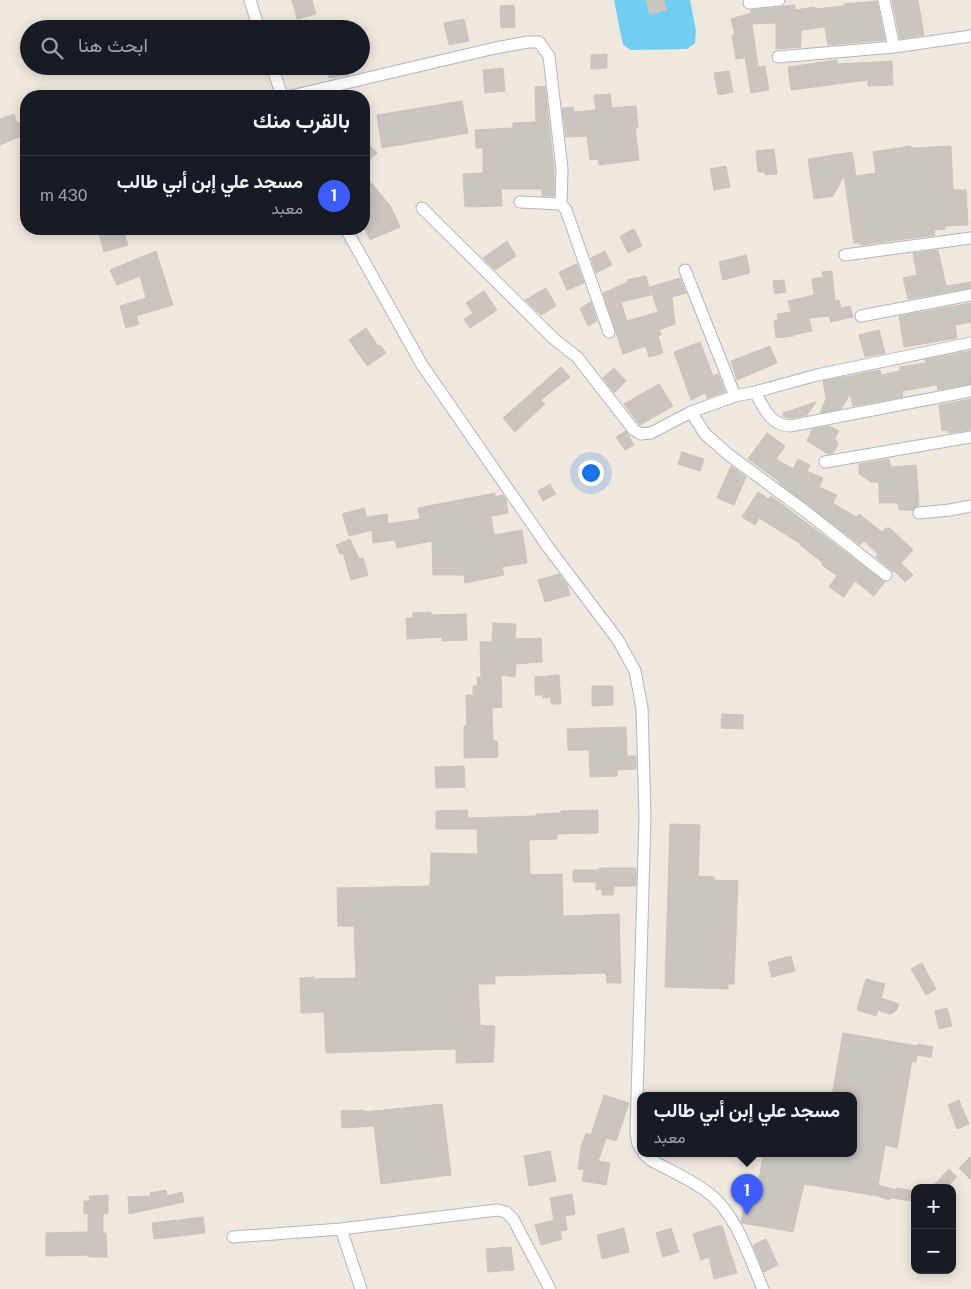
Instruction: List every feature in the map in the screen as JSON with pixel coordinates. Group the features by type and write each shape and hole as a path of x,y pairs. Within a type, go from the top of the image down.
{"street":[{"path":"250,0 256,20"},
{"path":"749,2 779,0"},
{"path":"884,0 894,47"},
{"path":"778,57 894,47 971,36"},
{"path":"316,90 495,48 539,42 549,56 562,169 561,204 566,210 609,332"},
{"path":"275,75 280,90"},
{"path":"520,202 561,204"},
{"path":"422,208 554,339 577,357 634,430 641,434 651,433 691,412 735,396 817,374 971,344"},
{"path":"349,235 422,365 548,547 618,640 635,670 642,708 645,817 637,1092"},
{"path":"845,255 971,238"},
{"path":"685,270 735,396"},
{"path":"861,316 971,295"},
{"path":"755,392 772,419 780,426 790,426 971,391"},
{"path":"691,412 705,434 729,455 805,511 886,575"},
{"path":"825,462 971,437"},
{"path":"919,513 971,506"},
{"path":"637,1098 637,1138"},
{"path":"648,1157 711,1194 722,1206 734,1224 763,1289"},
{"path":"233,1237 341,1229 497,1210 506,1212 513,1219 550,1289"},
{"path":"341,1229 362,1289"}],"water":[{"path":"614,0 690,0 696,31 695,43 687,49 631,50 623,45"}],"building":[{"path":"292,0 312,0 316,14 297,19"},
{"path":"646,0 664,0 667,10 650,14"},
{"path":"892,0 918,0 924,35 900,39"},
{"path":"877,1 885,40 828,45 825,27 801,30 801,47 776,49 776,23 752,24 758,67 765,66 769,90 751,93 745,58 736,59 732,35 735,35 731,19 751,13 751,10 795,5 795,10 815,7 815,9"},
{"path":"514,5 515,27 501,28 500,6"},
{"path":"464,19 469,41 449,45 444,23"},
{"path":"607,54 607,68 591,69 591,55"},
{"path":"837,60 837,64 892,61 893,85 868,86 868,80 791,90 788,67"},
{"path":"503,68 505,91 485,93 483,70"},
{"path":"729,71 733,92 718,95 714,73"},
{"path":"329,75 348,75 329,78"},
{"path":"545,86 554,169 554,196 542,196 542,189 501,189 502,206 465,207 463,174 483,173 483,148 476,148 475,130 513,128 513,123 536,122 535,87"},
{"path":"610,94 612,108 636,106 638,128 635,128 639,160 599,165 598,159 590,160 587,136 566,137 562,108 573,107 574,112 596,110 594,95"},
{"path":"462,101 468,133 382,148 377,115"},
{"path":"14,114 17,123 20,122 20,137 0,145 0,119"},
{"path":"370,146 377,153 370,159"},
{"path":"911,146 911,148 951,146 953,190 966,190 968,225 945,226 945,229 934,230 935,235 861,245 860,243 854,243 844,176 833,196 814,199 808,159 852,152 856,176 876,173 873,152"},
{"path":"774,149 777,174 765,175 765,172 758,172 756,151"},
{"path":"726,166 730,187 714,190 710,169"},
{"path":"370,181 391,207 400,227 370,240 368,235 370,235"},
{"path":"634,229 642,246 628,253 620,236"},
{"path":"100,235 125,235 128,245 104,252"},
{"path":"507,241 516,256 495,270 483,258"},
{"path":"938,250 946,286 971,282 971,288 908,299 903,278 917,275 913,253"},
{"path":"156,251 173,305 136,316 139,324 126,328 120,306 146,298 140,276 117,285 110,270"},
{"path":"605,251 612,265 596,273 591,258"},
{"path":"746,255 750,273 723,280 719,262"},
{"path":"577,264 584,283 567,290 559,272"},
{"path":"832,271 835,301 839,300 841,308 850,306 853,317 831,322 829,316 809,318 812,331 776,338 774,321 778,320 777,314 791,312 788,301 814,295 812,279 823,277 822,272"},
{"path":"646,276 651,295 621,302 627,321 658,312 650,287 680,278 686,293 672,297 675,324 659,330 661,335 658,336 663,353 649,357 646,346 623,354 603,293 628,282 627,280"},
{"path":"784,280 786,292 775,294 773,281"},
{"path":"546,288 556,306 541,315 525,300"},
{"path":"484,291 497,310 470,328 464,319 473,313 466,303"},
{"path":"591,302 597,321 588,326 580,308"},
{"path":"971,303 971,322 955,325 957,338 904,347 899,316"},
{"path":"366,328 378,346 380,345 386,353 367,366 349,340"},
{"path":"879,330 885,353 865,357 859,335"},
{"path":"700,342 713,376 718,374 725,392 707,398 705,393 691,400 674,352"},
{"path":"770,346 777,363 737,380 731,361"},
{"path":"971,351 971,384 938,390 937,385 902,391 903,397 853,406 850,394 841,409 820,413 826,399 823,381 880,370 881,375 900,371 900,367 926,363 925,360"},
{"path":"561,367 570,377 541,400 545,404 515,432 503,418"},
{"path":"614,368 626,381 614,393 603,378"},
{"path":"659,384 673,406 640,425 624,404"},
{"path":"971,399 971,430 948,433 948,430 942,431 939,405"},
{"path":"816,402 807,415 790,418 784,417 783,413"},
{"path":"830,426 839,431 835,437 838,445 833,453 828,454 807,441 812,429"},
{"path":"626,431 634,445 625,450 616,437"},
{"path":"767,433 785,446 776,459 793,469 798,459 810,465 807,471 823,478 819,487 837,495 833,503 856,517 859,514 882,532 886,528 890,528 913,550 901,563 913,575 905,582 876,557 878,554 864,541 860,545 748,459"},
{"path":"682,452 704,459 700,471 678,464"},
{"path":"889,459 891,467 916,465 919,505 912,510 899,510 898,503 879,503 879,482 871,482 859,474 859,464"},
{"path":"731,466 746,477 734,505 717,498"},
{"path":"550,484 556,494 543,501 538,491"},
{"path":"758,492 769,499 771,496 885,582 874,596 855,581 844,597 829,587 837,576 822,565 823,563 801,544 759,518 755,525 742,517"},
{"path":"495,493 495,497 503,495 506,499 508,513 491,516 494,535 522,530 527,563 502,567 504,575 465,583 464,575 433,575 432,541 397,548 395,540 373,543 372,530 349,536 342,514 364,508 367,517 387,514 388,524 420,519 418,508"},
{"path":"350,539 359,559 363,558 368,575 351,580 343,553 340,554 336,545"},
{"path":"559,574 567,585 570,595 545,602 538,580"},
{"path":"431,612 431,615 466,614 467,640 442,641 442,637 407,639 406,618 413,618 413,613"},
{"path":"493,623 516,624 515,639 541,638 542,662 516,664 515,677 501,675 502,707 492,708 493,741 497,741 498,757 464,758 464,726 467,726 466,695 473,695 473,686 478,686 477,677 481,677 480,642 492,642"},
{"path":"559,675 561,704 551,704 551,697 543,698 543,695 535,695 535,677"},
{"path":"592,686 613,686 613,705 592,706"},
{"path":"722,714 743,715 743,729 721,728"},
{"path":"626,727 627,756 636,756 636,769 617,770 617,776 590,777 589,750 568,750 567,729"},
{"path":"464,766 465,787 436,788 435,767"},
{"path":"467,810 468,818 536,816 536,814 561,813 561,811 598,810 598,833 557,834 557,839 529,840 530,875 562,874 563,916 619,914 621,983 607,983 606,973 495,976 495,984 478,984 480,1025 495,1026 493,1062 456,1063 456,1049 326,1053 324,1012 301,1013 300,978 356,978 354,926 338,926 337,888 430,886 431,853 478,854 477,829 436,829 436,811"},
{"path":"670,824 700,825 698,876 714,877 714,880 738,881 734,984 728,984 728,989 665,987"},
{"path":"602,868 636,868 636,886 614,886 613,895 602,895 602,889 596,890 596,882 573,882 573,870 596,870"},
{"path":"791,956 795,971 772,977 768,962"},
{"path":"922,963 936,989 926,995 911,969"},
{"path":"866,979 885,984 881,998 899,1004 896,1011 890,1014 878,1010 876,1016 857,1010"},
{"path":"947,1008 952,1026 939,1029 935,1011"},
{"path":"843,1033 933,1047 931,1057 917,1055 916,1062 912,1061 897,1148 885,1145 878,1185 896,1190 896,1188 911,1190 911,1201 890,1198 889,1200 878,1196 804,1184 793,1232 742,1223 749,1185 758,1187 763,1157 857,1157 857,1092 833,1092"},
{"path":"604,1095 629,1103 616,1141 606,1138 598,1161 610,1163 606,1185 582,1181 584,1170 578,1169 581,1147 586,1133 591,1135"},
{"path":"959,1100 969,1124 957,1129 948,1105"},
{"path":"442,1104 451,1175 381,1184 374,1126 342,1128 341,1111 364,1110 364,1112"},
{"path":"550,1151 556,1181 529,1186 524,1156"},
{"path":"971,1156 971,1180 959,1168"},
{"path":"949,1169 957,1177 950,1184 935,1184"},
{"path":"166,1190 167,1196 182,1192 184,1202 129,1214 128,1197 151,1196 150,1193"},
{"path":"572,1194 575,1214 565,1216 567,1230 560,1231 562,1239 541,1245 535,1225 554,1220 550,1198"},
{"path":"108,1195 108,1213 103,1214 103,1233 106,1233 107,1257 89,1257 89,1255 46,1256 46,1233 88,1232 88,1214 84,1214 84,1201 90,1201 89,1196"},
{"path":"203,1217 205,1233 154,1239 152,1223"},
{"path":"722,1226 737,1273 714,1279 709,1257 701,1260 693,1234"},
{"path":"624,1228 629,1252 602,1259 597,1235"},
{"path":"671,1228 679,1252 663,1257 656,1233"},
{"path":"766,1239 778,1265 764,1272 753,1245"},
{"path":"511,1247 514,1270 488,1272 486,1249"}],"place":[{"name":"مسجد علي إبن أبي طالب","path":"747,1215"}]}
